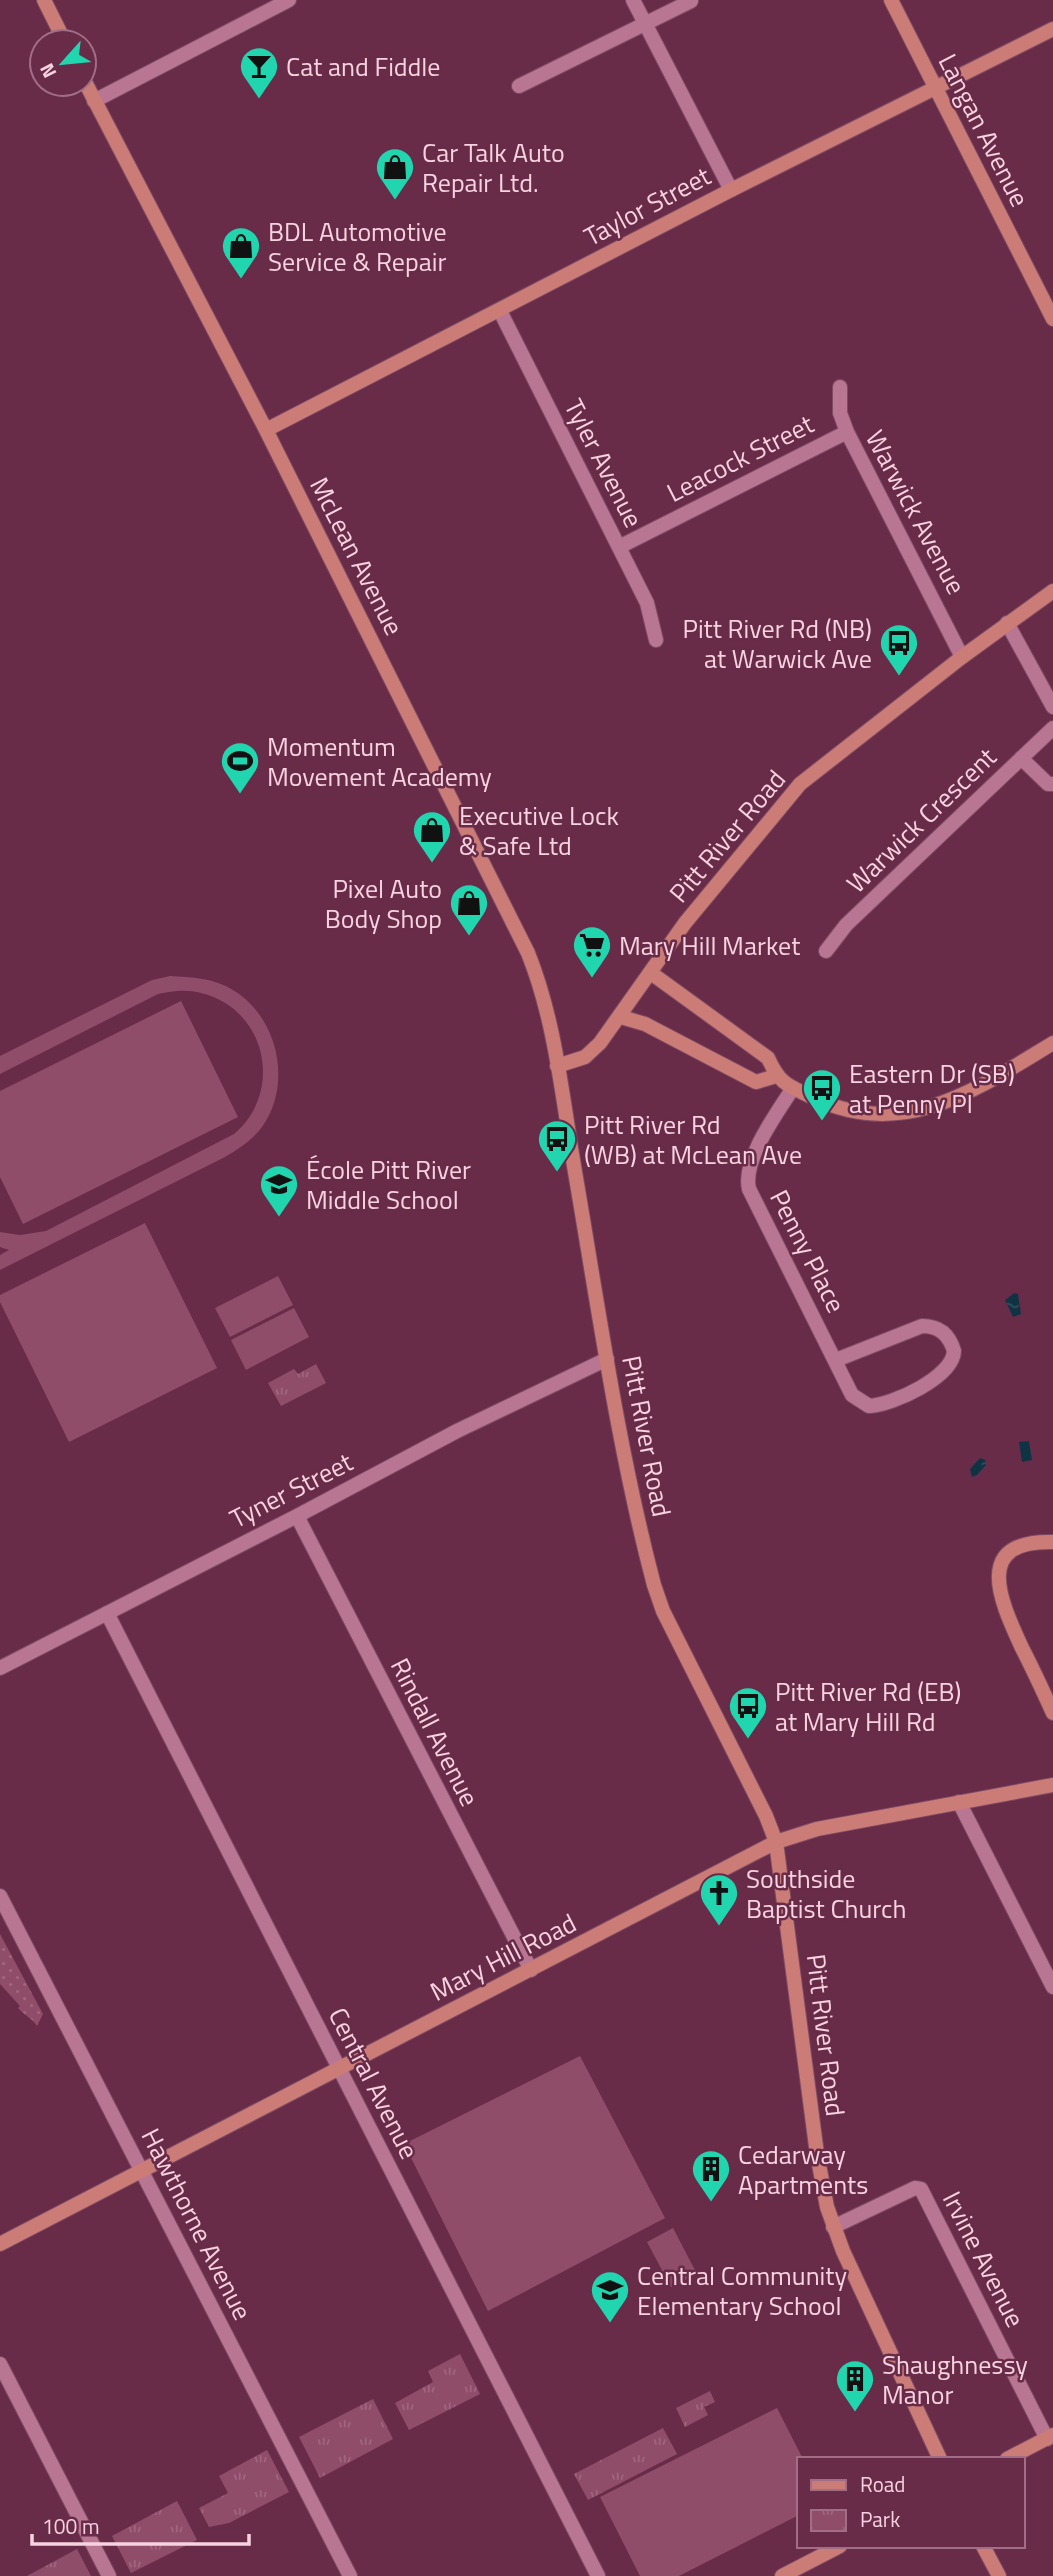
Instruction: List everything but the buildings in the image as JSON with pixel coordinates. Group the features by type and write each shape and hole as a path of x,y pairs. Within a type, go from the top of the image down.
{"main road":[{"path":"44,0 58,28"},
{"name":"Langan Avenue","path":"891,0 1053,318"},
{"name":"Taylor Street","path":"266,430 731,190 1053,29"},
{"name":"McLean Avenue","path":"93,98 266,430 528,953 545,1003 557,1066"},
{"name":"Pitt River Road","path":"939,2457 833,2227 817,2154 776,1842 663,1611 653,1585 607,1359 557,1066 590,1054 621,1017 685,923 800,784 962,657 1053,591"},
{"path":"651,973 768,1058 776,1076 793,1088 840,1108 867,1114 898,1115 942,1104 991,1080 1053,1043"},
{"path":"621,1017 645,1024 756,1082 776,1076"},
{"path":"1053,1542 1029,1544 1013,1550 1002,1564 998,1584 1000,1598 1008,1617 1053,1713"},
{"name":"Mary Hill Road","path":"0,2244 776,1842 817,1829 1053,1785"},
{"path":"1011,2457 1050,2437"},
{"path":"783,2576 836,2548"},
{"path":"985,2548 999,2576"}],"street":[{"path":"94,101 289,0"},
{"path":"633,0 731,190"},
{"path":"519,86 691,1"},
{"name":"Tyler Avenue","path":"500,311 647,603 656,640"},
{"name":"Warwick Avenue","path":"840,387 840,413 847,432 962,657"},
{"name":"Leacock Street","path":"619,547 847,432"},
{"path":"1007,623 1053,707"},
{"name":"Warwick Crescent","path":"826,951 846,925 1053,727"},
{"path":"1021,758 1048,784 1053,784"},
{"name":"Penny Place","path":"793,1088 761,1142 747,1180 749,1189 852,1395 863,1404 879,1405 938,1377 950,1365 954,1351 945,1334 931,1326 922,1326 836,1360"},
{"name":"Tyner Street","path":"0,1668 457,1432 607,1359"},
{"name":"Rindall Avenue","path":"297,1516 531,1970"},
{"name":"Central Avenue","path":"107,1613 598,2576"},
{"path":"959,1802 1053,1987"},
{"name":"Hawthorne Avenue","path":"0,1896 350,2576"},
{"name":"Irvine Avenue","path":"833,2227 915,2188 921,2189 1050,2437"},
{"path":"0,2364 109,2576"}],"green space":[{"path":"170,976 203,979 226,986 248,1002 261,1017 276,1052 277,1091 272,1110 254,1136 225,1157 0,1270 0,1255 9,1250 0,1247 0,1232 20,1235 46,1231 234,1134 250,1117 259,1096 263,1075 261,1054 254,1034 241,1016 223,1002 196,992 158,994 0,1074 0,1056 152,980"},
{"path":"181,1001 238,1117 23,1224 0,1177 0,1091"},
{"path":"145,1223 217,1368 69,1442 0,1302 0,1295"},
{"path":"278,1276 293,1305 230,1337 215,1308"},
{"path":"294,1308 309,1337 246,1370 231,1340"},
{"path":"316,1364 326,1383 281,1406 268,1383 294,1369 298,1374"},
{"path":"0,1934 43,2014 37,2026 18,2008 20,2006 0,1984"},
{"path":"580,2056 665,2218 488,2311 404,2144"},
{"path":"673,2228 697,2274 671,2287 647,2242"},
{"path":"460,2354 480,2394 409,2430 395,2403 433,2382 428,2371"},
{"path":"710,2391 715,2402 704,2407 708,2415 685,2427 676,2408"},
{"path":"373,2399 393,2439 320,2478 299,2437"},
{"path":"777,2408 802,2457 797,2457 797,2516 679,2576 640,2576 600,2497"},
{"path":"663,2428 677,2454 588,2500 574,2474"},
{"path":"267,2450 289,2492 229,2523 209,2527 199,2508 228,2493 219,2476"},
{"path":"177,2501 197,2540 131,2573 112,2536"},
{"path":"77,2549 91,2576 27,2576"}],"water":[{"path":"1014,1293 1018,1294 1021,1314 1013,1317 1005,1300"},
{"path":"1029,1441 1032,1460 1022,1462 1019,1442"},
{"path":"980,1458 985,1460 986,1465 972,1477 970,1469"}],"place":[{"name":"Cat and Fiddle","path":"259,100"},
{"name":"Car Talk Auto Repair Ltd.","path":"395,201"},
{"name":"BDL Automotive Service & Repair","path":"241,280"},
{"name":"Pitt River Rd (NB) at Warwick Ave","path":"899,677"},
{"name":"Momentum Movement Academy","path":"240,795"},
{"name":"Executive Lock & Safe Ltd","path":"432,864"},
{"name":"Pixel Auto Body Shop","path":"469,937"},
{"name":"Mary Hill Market","path":"592,979"},
{"name":"Eastern Dr (SB) at Penny Pl","path":"822,1122"},
{"name":"Pitt River Rd (WB) at McLean Ave","path":"557,1173"},
{"name":"École Pitt River Middle School","path":"279,1218"},
{"name":"Pitt River Rd (EB) at Mary Hill Rd","path":"748,1740"},
{"name":"Southside Baptist Church","path":"719,1927"},
{"name":"Cedarway Apartments","path":"711,2203"},
{"name":"Central Community Elementary School","path":"610,2324"},
{"name":"Shaughnessy Manor","path":"855,2413"}]}
